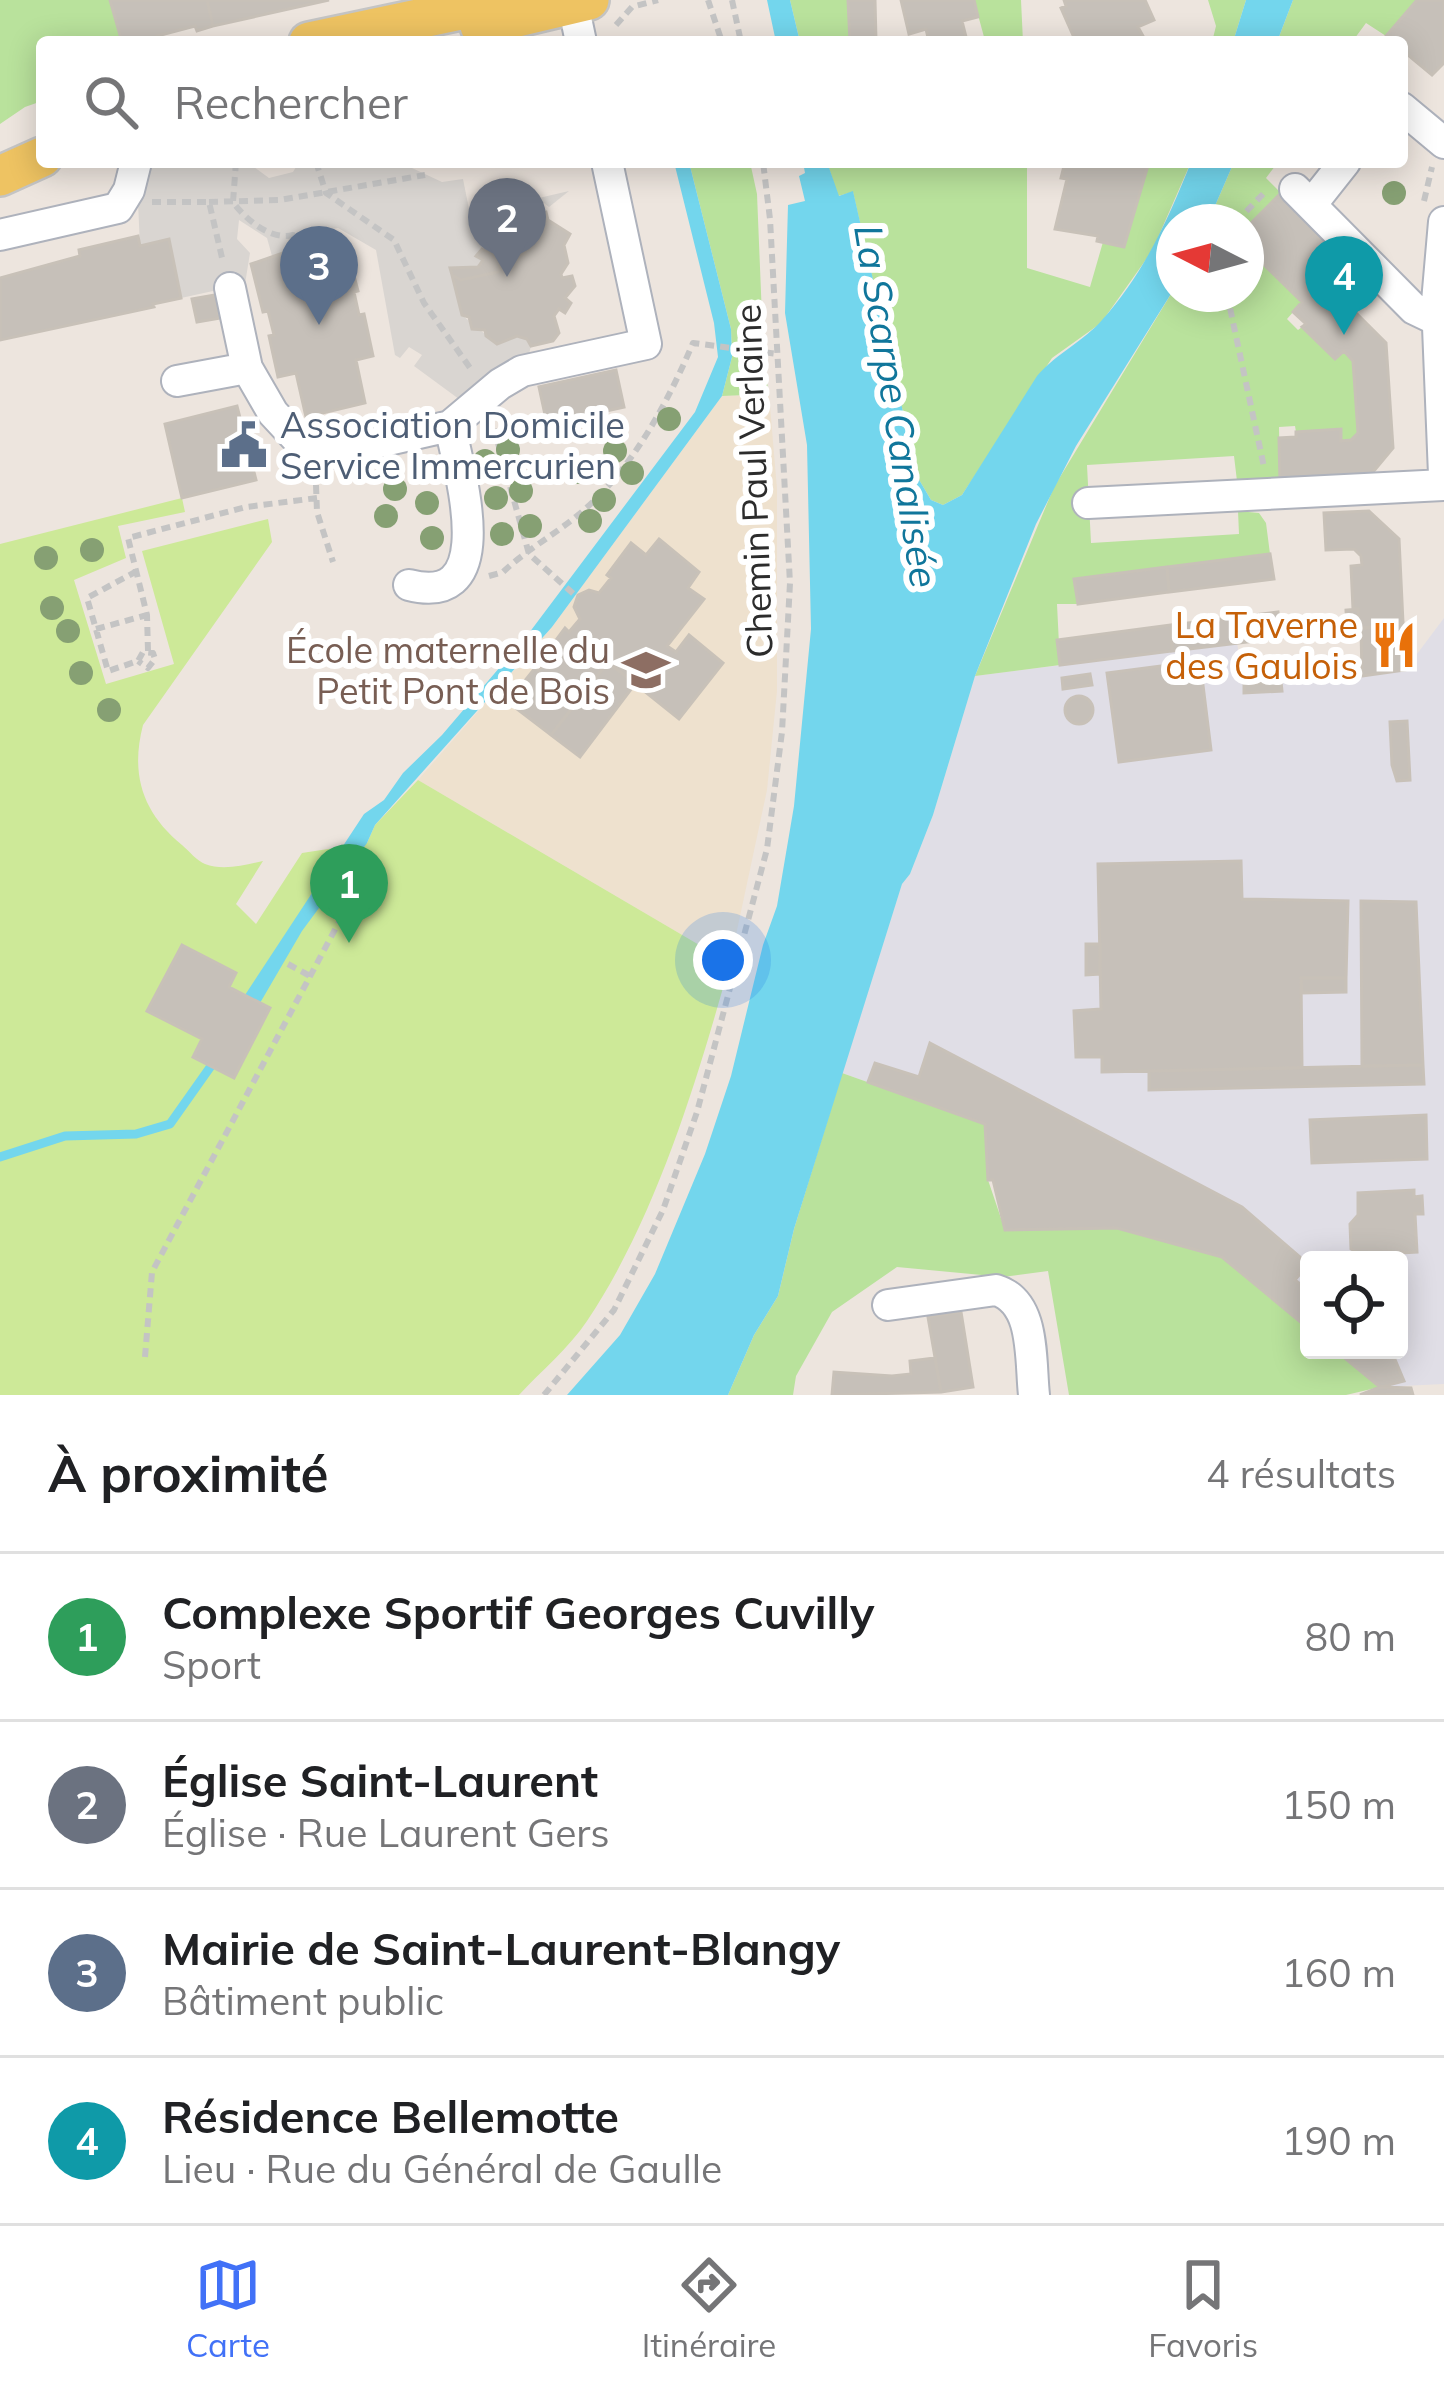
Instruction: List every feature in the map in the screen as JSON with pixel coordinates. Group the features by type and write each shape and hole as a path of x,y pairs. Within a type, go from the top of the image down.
{"main road":[{"path":"337,36 508,0"},
{"path":"444,36 581,15"},
{"path":"0,146 36,135"},
{"path":"0,176 36,160"}],"street":[{"path":"1408,113 1444,143"},
{"path":"2,226 110,212 124,202 134,168"},
{"path":"230,288 247,368 262,398 314,457 450,426 508,378 535,367 646,344 608,168"},
{"path":"1339,168 1303,197 1414,309 1438,320"},
{"path":"1444,222 1437,281 1444,475"},
{"path":"1372,267 1391,277 1437,281"},
{"path":"177,381 247,368"},
{"path":"409,585 432,589 443,585 459,570 468,547 469,517 450,426"},
{"path":"1088,503 1444,485"},
{"path":"888,1305 996,1290 1010,1294 1024,1314 1034,1395"}],"path":[{"path":"708,0 720,36"},
{"path":"732,0 740,36"},
{"path":"237,168 232,202 241,214 276,237 293,235 294,240"},
{"path":"318,168 326,193 394,240 424,303 487,394 530,554 576,596"},
{"name":"Chemin Paul Verlaine","path":"544,1395 614,1310 664,1210 697,1112 767,849 782,732 790,583 764,168"},
{"path":"124,202 280,200 425,176"},
{"path":"209,202 230,288"},
{"path":"1231,312 1266,495"},
{"path":"459,570 490,576 530,554 578,515 620,470 658,413 693,343 778,354"},
{"path":"314,457 322,534 334,562"},
{"path":"155,658 148,651 147,615 128,538 247,507 317,498"},
{"path":"137,571 87,598 107,671 138,661"},
{"path":"96,629 147,615"},
{"path":"138,661 148,651"},
{"path":"138,661 148,668 155,658 166,655"},
{"path":"145,1357 152,1272 362,879"},
{"path":"288,964 310,976"}],"shaded area":[{"path":"144,168 255,168 269,178 295,168 412,168 442,182 463,179 470,214 569,191 549,207 544,203 481,221 493,246 477,255 483,260 478,267 451,269 462,315 497,344 517,336 531,346 528,358 463,402 414,366 422,355 409,347 400,358 395,355 376,250 338,228 319,231 322,244 307,248 299,239 289,241 286,252 272,256 267,238 239,220 237,239 250,253 245,284 181,298 169,240 140,246 138,202"},
{"name":"École maternelle du Petit Pont de Bois","path":"769,394 777,489 777,691 767,790 730,963 418,780 552,627 722,396"},
{"path":"1444,618 1444,1384 1380,1387 1346,1359 1408,1359 1408,1251 1300,1251 1300,1326 1005,1230 994,1180 988,1180 985,1124 842,1073 902,884 933,815 975,676 1237,643 1244,684 1405,670"}],"green space":[{"path":"0,0 110,0 119,36 36,36 36,103 0,124"},
{"path":"790,0 848,0 850,36 799,36"},
{"path":"974,0 1021,0 1023,36 984,36"},
{"path":"1208,0 1246,0 1235,36 1214,36 1216,26"},
{"path":"1293,0 1417,0 1386,36 1366,23 1356,36 1279,36"},
{"path":"691,168 751,168 757,194 763,341 756,353 758,363 764,365 769,394 722,396 732,357 731,329"},
{"path":"829,168 1027,168 1027,268 1090,287 1103,242 1124,247 1147,168 1188,168 1173,204 1156,204 1152,251 1101,323 1052,358 962,495 943,505 931,500 918,478 853,192 838,196"},
{"path":"1231,168 1274,168 1266,178 1281,193 1264,210 1264,204 1216,204"},
{"path":"1264,265 1302,302 1287,319 1298,330 1302,327 1334,359 1344,351 1353,361 1358,433 1341,441 1340,429 1296,432 1295,426 1279,427 1280,482 1237,481 1234,456 1087,465 1091,543 1239,534 1238,511 1259,513 1266,523 1270,554 1075,579 1078,604 1057,604 1060,665 975,676 1054,487 1160,312 1264,312"},
{"path":"182,498 185,512 118,526 126,558 74,580 106,684 174,664 142,551 268,519 272,542 143,725 138,760 149,806 196,858 219,867 263,861 236,904 256,924 302,853 367,843 375,825 418,780 730,963 672,1148 634,1238 580,1331 519,1395 0,1395 0,544"},
{"path":"842,1073 985,1124 988,1180 1005,1230 1117,1228 1222,1257 1300,1322 1300,1359 1346,1359 1380,1387 1346,1395 1069,1395 1048,1271 1003,1277 897,1267 832,1312 796,1376 793,1395 728,1395 754,1335 778,1296"}],"water":[{"path":"767,0 790,0 799,36 775,36"},
{"path":"1246,0 1293,0 1279,36 1235,36"},
{"path":"675,168 691,168 731,329 732,357 722,396 552,627 375,825 367,843 302,931 260,1003 245,995 364,814 384,800 529,633 695,412 718,357"},
{"name":"La Scarpe Canalisée","path":"804,168 829,168 839,196 853,191 918,478 931,500 943,505 962,495 1037,376 1117,303 1156,240 1156,312 1160,312 1076,446 1036,524 975,676 933,815 902,884 794,1229 778,1296 754,1335 728,1395 567,1395 620,1335 655,1274 705,1154 731,1076 777,906 794,806 811,629 807,445 785,313 788,205 805,201 799,176"},
{"path":"1188,168 1231,168 1216,204 1173,204"}],"building":[{"path":"110,0 207,0 213,26 157,36 120,36"},
{"path":"207,0 329,0 213,26"},
{"path":"848,0 875,0 876,36 850,36"},
{"path":"901,0 974,0 978,17 962,21 966,36 928,36 926,29 909,34"},
{"path":"1064,0 1145,0 1154,20 1138,27 1143,36 1073,36 1061,8 1066,6"},
{"path":"1417,0 1444,0 1444,63 1432,75 1408,55 1408,36 1386,36"},
{"path":"1064,168 1147,168 1124,247 1097,241 1098,236 1055,229 1067,179 1061,178"},
{"path":"1281,193 1320,238 1324,235 1347,258 1324,281 1386,343 1393,448 1368,478 1280,482 1279,438 1341,429 1341,441 1358,433 1353,361 1344,351 1335,359 1302,327 1306,324 1293,312 1302,302 1264,265 1264,210"},
{"path":"529,210 534,215 546,212 548,220 570,234 564,245 568,263 561,274 562,278 572,276 575,286 565,298 571,303 565,313 559,309 554,316 559,333 553,341 531,346 517,336 497,344 485,330 472,329 469,317 462,315 452,275 461,280 498,272 502,260 525,254 520,234 505,237 500,216"},
{"path":"500,216 505,237 520,234 525,254 502,260 498,272 461,280 452,275 450,268 478,267 483,260 476,256 493,246 491,234 483,232 480,221"},
{"path":"138,236 140,246 169,239 181,298 0,340 0,278 80,256 79,250"},
{"path":"299,239 307,248 345,242 359,315 364,314 373,356 356,360 365,403 306,417 296,373 278,377 269,336 274,335 251,264 286,252 290,241"},
{"path":"215,295 220,318 197,322 192,299"},
{"path":"616,370 624,407 547,424 539,387"},
{"path":"237,406 256,480 182,498 165,424"},
{"path":"1369,511 1399,539 1403,623 1359,629 1351,566 1362,565 1361,556 1354,549 1326,550 1324,513"},
{"path":"659,539 699,572 688,588 704,599 667,646 676,652 689,635 723,663 679,719 608,662 551,735 508,702 535,668 539,671 543,666 539,663 565,628 569,632 580,619 574,607 578,595 589,590 599,593 631,543 646,555"},
{"path":"1270,554 1274,579 1169,592 1167,567"},
{"path":"1167,567 1169,592 1078,604 1074,579"},
{"path":"1358,609 1359,629 1347,630 1346,610"},
{"path":"1278,612 1281,638 1172,651 1171,625"},
{"path":"1403,623 1405,670 1362,676 1361,628"},
{"path":"1171,625 1172,651 1060,665 1057,640"},
{"path":"1200,661 1211,750 1119,762 1107,673"},
{"path":"608,662 635,684 580,757 551,735"},
{"path":"1090,674 1092,685 1063,689 1062,678"},
{"path":"1281,682 1282,691 1244,693 1244,684"},
{"path":"1079,696 1089,700 1093,710 1089,720 1079,724 1069,720 1065,710 1069,700"},
{"path":"1407,721 1410,780 1397,781 1390,722"},
{"path":"1241,861 1242,899 1348,901 1346,978 1301,978 1302,1068 1102,1072 1102,1057 1076,1057 1074,1011 1101,1009 1098,864"},
{"path":"1361,901 1416,902 1423,1065 1362,1066"},
{"path":"1086,944 1100,944 1100,974 1086,975"},
{"path":"182,945 236,973 229,987 270,1008 234,1078 193,1057 202,1039 147,1011"},
{"path":"1301,978 1346,978 1346,992 1302,993"},
{"path":"930,1043 1242,1207 1300,1257 1295,1280 1300,1284 1300,1322 1222,1257 1117,1228 1005,1230 993,1180 988,1180 985,1124 868,1082 875,1063 919,1077"},
{"path":"1423,1065 1424,1084 1149,1090 1149,1071"},
{"path":"1426,1115 1427,1159 1312,1163 1310,1120"},
{"path":"1414,1190 1414,1197 1422,1196 1423,1214 1415,1214 1417,1252 1351,1249 1350,1224 1358,1215 1358,1193"},
{"path":"961,1312 973,1387 941,1392 928,1317"},
{"path":"935,1358 941,1392 832,1395 834,1372 911,1374 910,1361"},
{"path":"1346,1359 1395,1359 1404,1381 1380,1387"},
{"path":"1380,1387 1411,1388 1413,1395 1360,1395"}],"waterway":[{"path":"0,1157 65,1136 136,1134 170,1124 211,1066"}],"place":[{"name":"Église Saint-Laurent","path":"507,277"},
{"name":"Mairie de Saint-Laurent-Blangy","path":"319,325"},
{"name":"Résidence Bellemotte","path":"1344,335"},
{"name":"Association Domicile Service Immercurien","path":"244,445"},
{"name":"La Taverne des Gaulois","path":"1394,645"},
{"name":"École maternelle du Petit Pont de Bois","path":"646,670"},
{"name":"Complexe Sportif Georges Cuvilly","path":"349,943"}]}
